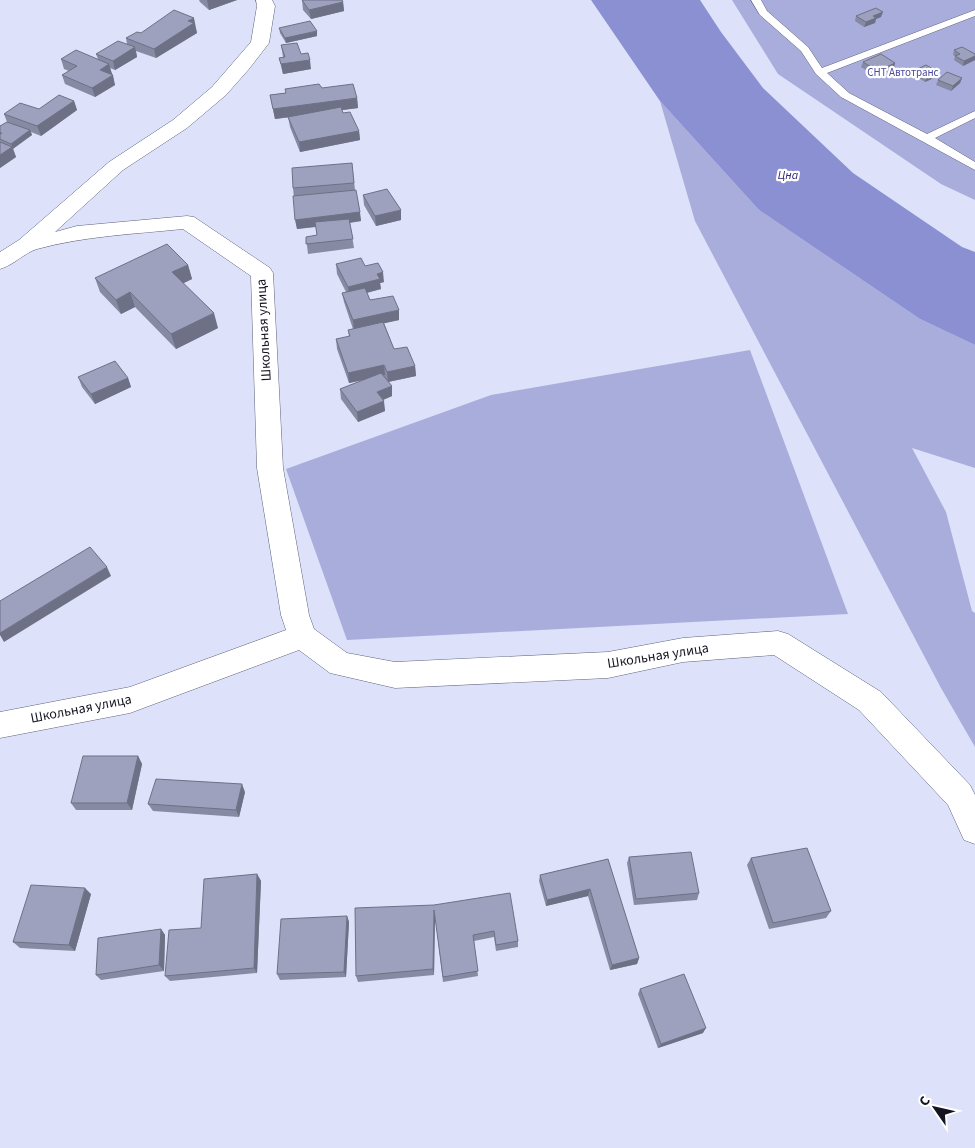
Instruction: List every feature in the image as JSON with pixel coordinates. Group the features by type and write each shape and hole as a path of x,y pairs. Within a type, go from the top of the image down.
{"street":[{"name":"Школьная улица","path":"0,262 27,245 116,166 180,124 219,91 260,43 266,6 264,0"},
{"name":"Школьная улица","path":"27,245 77,233 187,222 262,273 270,468 295,615 302,636 340,664 396,675 608,665 683,650 778,643 870,701 959,795 975,829"},
{"name":"Школьная улица","path":"0,724 130,700 302,636"}],"lane":[{"path":"760,1 763,13 805,49 820,72 845,95 927,138 975,167"},
{"path":"820,72 975,13"},
{"path":"927,138 975,114"}],"green space":[{"name":"СНТ Автотранс","path":"732,0 975,0 975,200 941,184 778,74"},
{"path":"660,101 759,210 920,319 975,345 975,468 912,448 946,512 972,611 975,613 975,747 941,688 695,221"},
{"path":"750,350 848,614 347,640 286,469 491,395"}],"water":[{"name":"Цна","path":"591,0 700,0 721,32 763,88 853,173 962,247 975,252 975,345 920,319 759,210 660,101"}],"building":[{"path":"302,0 342,0 343,2 309,10"},
{"path":"876,8 883,12 873,16 876,18 866,22 856,16"},
{"path":"174,10 194,18 188,21 194,23 154,49 126,38 137,32 141,33"},
{"path":"310,21 317,31 285,38 279,28"},
{"path":"118,41 135,47 113,61 96,54"},
{"path":"297,43 301,54 308,53 310,60 281,64 279,58 285,57 281,45"},
{"path":"962,47 975,54 975,56 964,61 955,56 960,54 954,50"},
{"path":"76,50 109,64 100,70 113,75 92,88 62,75 77,66 61,59"},
{"path":"881,54 895,63 878,71 863,62"},
{"path":"926,65 938,72 927,77 915,70"},
{"path":"947,72 962,78 953,86 938,80"},
{"path":"319,84 322,88 353,84 357,98 273,109 270,95 286,93 285,89"},
{"path":"59,95 74,101 37,126 4,114 20,103 39,109"},
{"path":"341,107 343,113 350,112 359,131 299,142 288,117"},
{"path":"7,122 30,130 11,144 0,139 0,134 2,133 0,133 0,126"},
{"path":"0,142 12,147 0,155"},
{"path":"352,163 354,183 293,188 292,168"},
{"path":"387,189 401,210 375,216 363,195"},
{"path":"356,190 360,212 295,220 293,196"},
{"path":"349,219 353,239 306,244 306,237 317,235 315,222"},
{"path":"167,244 188,265 172,272 214,313 171,334 130,292 116,300 95,278"},
{"path":"361,258 365,266 378,263 383,272 377,274 380,279 348,287 336,264"},
{"path":"365,288 370,300 393,296 399,310 353,320 342,293"},
{"path":"383,322 394,349 407,347 415,366 387,372 384,365 348,373 336,339 350,336 348,330"},
{"path":"115,361 128,378 91,394 78,377"},
{"path":"381,373 392,386 377,392 384,401 357,412 340,389"},
{"path":"90,547 107,567 0,633 0,601"},
{"path":"83,756 138,756 127,803 71,803"},
{"path":"156,779 242,784 236,810 148,804"},
{"path":"807,848 831,911 773,923 751,858"},
{"path":"691,852 699,893 636,899 629,857"},
{"path":"608,859 639,958 612,965 590,889 547,900 540,875"},
{"path":"257,874 254,968 165,976 169,930 201,928 204,879"},
{"path":"31,885 85,888 69,945 13,942"},
{"path":"510,893 518,941 496,945 494,931 473,935 478,971 443,977 434,910 433,969 356,976 355,908 434,905"},
{"path":"347,916 344,972 277,974 281,919"},
{"path":"161,929 159,965 96,975 98,938"},
{"path":"684,974 706,1028 661,1044 640,989"}]}
